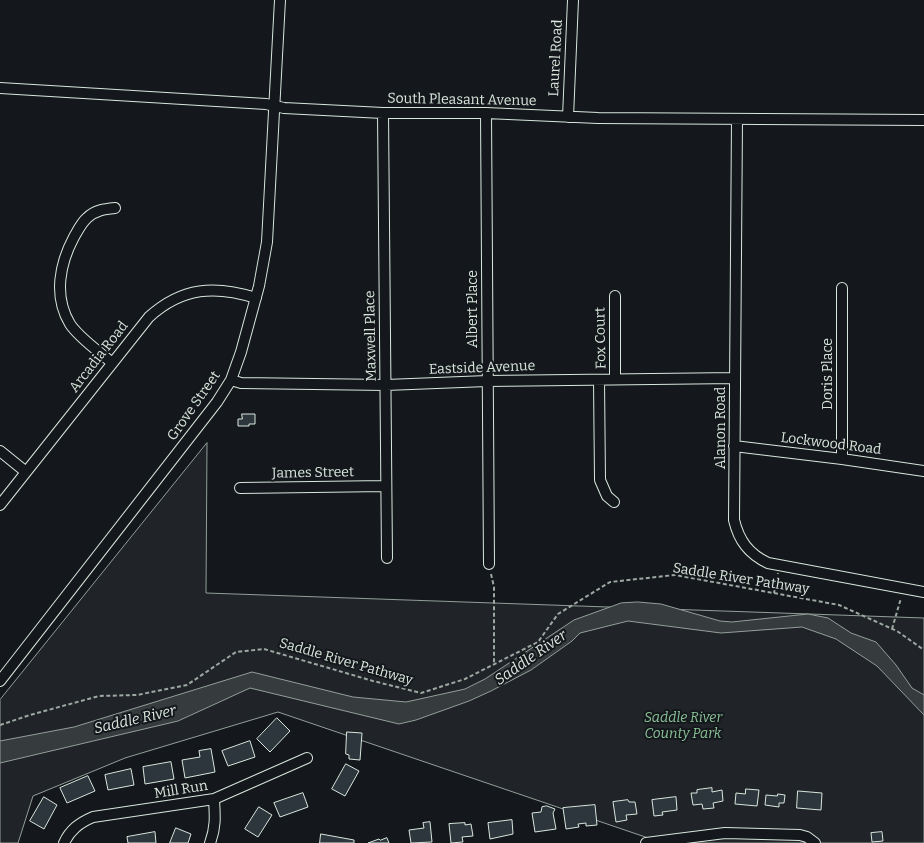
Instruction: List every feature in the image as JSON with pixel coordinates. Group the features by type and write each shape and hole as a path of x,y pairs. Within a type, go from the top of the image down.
{"street":[{"name":"Grove Street","path":"1,677 212,408 231,380 256,298 267,242 280,0"},
{"name":"Laurel Road","path":"568,117 573,0"},
{"name":"South Pleasant Avenue","path":"0,88 310,110 383,113 737,120 924,120"},
{"name":"Maxwell Place","path":"383,113 387,558"},
{"name":"Albert Place","path":"486,114 489,564"},
{"name":"Alanon Road","path":"737,120 734,446 734,520 737,531 749,551 758,558 779,566 924,592"},
{"path":"112,362 77,333 70,324 61,300 60,285 62,265 77,231 87,218 100,210 116,208"},
{"name":"Doris Place","path":"842,288 842,459"},
{"name":"Arcadia Road","path":"0,505 149,317 171,300 184,294 199,291 226,290 256,298"},
{"name":"Fox Court","path":"614,296 615,379"},
{"name":"Eastside Avenue","path":"231,380 241,383 386,386 487,381 735,378"},
{"path":"599,380 600,480 603,488 614,502"},
{"name":"Lockwood Road","path":"734,446 924,471"},
{"path":"0,452 26,472"},
{"name":"James Street","path":"240,488 385,486"},
{"name":"Mill Run","path":"64,843 74,828 93,817 214,799 307,758"},
{"path":"210,843 215,831 216,821 214,799"},
{"path":"646,843 725,833 800,835 807,837 815,843"}],"path":[{"path":"489,564 494,587 494,664"},
{"path":"774,593 779,566"},
{"name":"Saddle River Pathway","path":"0,725 99,696 137,695 187,685 236,652 264,649 421,693 465,679 538,642 558,614 610,582 675,576 839,605 892,629 924,650"},
{"path":"892,629 900,604 902,588"}],"green space":[{"name":"Saddle River County Park","path":"207,443 206,593 924,618 924,843 663,843 278,712 125,758 33,796 18,843 0,843 0,700"}],"water":[{"name":"Saddle River","path":"621,603 661,604 720,621 732,622 808,614 828,618 851,633 876,642 896,665 912,688 924,695 924,715 877,666 836,639 802,627 721,633 628,621 580,633 572,641 531,670 491,691 469,701 416,720 399,724 250,688 178,721 0,763 0,741 74,727 252,672 353,697 406,702 465,689 485,679 574,620"}],"building":[{"path":"242,414 255,414 255,424 238,426 238,419 242,419"},
{"path":"277,718 290,731 270,752 257,739"},
{"path":"347,732 362,733 360,760 349,759 349,755 346,754"},
{"path":"250,741 255,757 228,766 222,751"},
{"path":"211,749 215,772 185,778 182,760 200,757 199,751"},
{"path":"171,762 174,779 145,784 143,767"},
{"path":"346,764 359,771 345,796 332,789"},
{"path":"131,769 134,785 108,790 105,775"},
{"path":"88,776 95,791 67,803 60,788"},
{"path":"712,788 712,792 722,790 723,801 713,803 714,808 703,809 702,804 693,805 691,793 697,793 697,790"},
{"path":"746,789 759,790 757,806 735,804 736,793 745,794"},
{"path":"798,791 822,793 821,810 797,808"},
{"path":"303,793 308,807 280,817 274,803"},
{"path":"778,794 785,795 784,803 779,803 779,807 765,805 766,795 777,796"},
{"path":"44,797 57,805 44,829 30,821"},
{"path":"676,797 677,810 662,812 663,815 654,816 652,800"},
{"path":"628,800 629,802 635,802 637,814 626,815 627,820 616,822 613,802"},
{"path":"595,805 597,825 586,826 586,823 578,824 579,827 566,829 563,808"},
{"path":"547,806 555,809 553,813 556,829 535,832 532,813 541,812 542,807"},
{"path":"259,807 272,815 258,837 245,829"},
{"path":"512,820 513,834 490,839 488,823"},
{"path":"430,822 432,842 411,843 409,830 424,828 423,823"},
{"path":"465,823 465,825 471,824 473,836 462,837 463,842 451,843 449,824"},
{"path":"176,828 191,834 188,843 170,843"},
{"path":"155,832 156,843 128,843 127,837"},
{"path":"882,832 883,841 872,842 871,833"},
{"path":"321,834 354,840 354,843 320,843"},
{"path":"387,838 389,843 368,843 379,839"}]}
